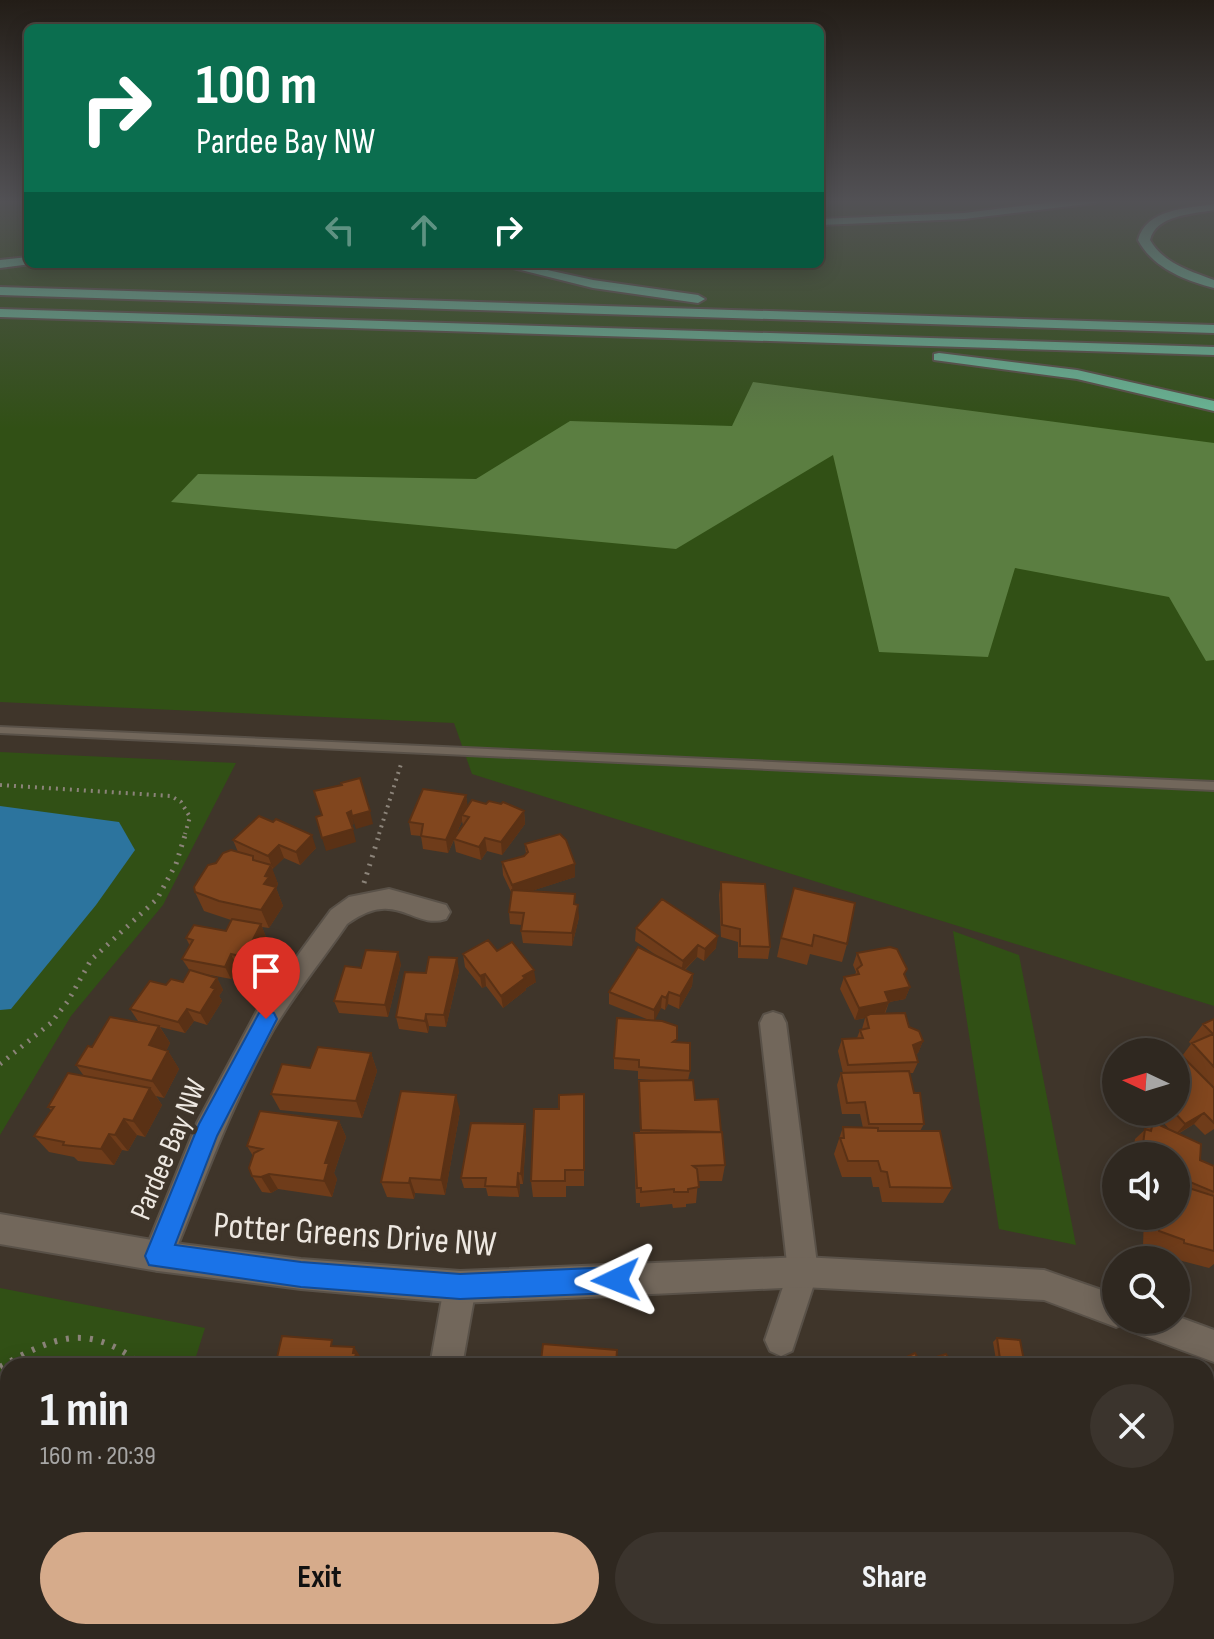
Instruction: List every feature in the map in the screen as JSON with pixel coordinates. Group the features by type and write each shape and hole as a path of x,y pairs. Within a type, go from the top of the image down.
{"highway":[{"path":"559,276 691,298 1137,321 1175,328"},
{"path":"0,291 1214,329"},
{"path":"0,313 1214,351"},
{"path":"453,327 558,338 969,359 1112,381 1214,406"}],"street":[{"path":"357,904 389,898 438,912"},
{"name":"Pardee Bay NW","path":"158,1256 207,1132 243,1060 319,944 339,917 357,904"},
{"path":"773,1023 803,1272 781,1340"},
{"name":"Potter Greens Drive NW","path":"0,1229 158,1256 301,1274 460,1287 803,1272 1044,1285 1102,1306"},
{"path":"447,1358 460,1287"},
{"path":"1181,1334 1214,1346"}],"lane":[{"path":"0,730 1214,786"}],"path":[{"path":"357,904 406,749"},
{"path":"0,785 171,796 187,808 190,817 176,864 157,899 91,960 51,1023 0,1064"},
{"path":"16,1358 62,1339 90,1335 111,1340 133,1358"}],"green space":[{"path":"0,276 1214,276 1214,1006 472,774 454,723 0,702"},
{"path":"753,382 1214,443 1214,660 1206,661 1169,597 1015,568 988,657 879,652 833,455 676,549 171,502 198,474 476,479 570,421 732,426"},
{"path":"0,752 236,763 163,905 71,1016 0,1135"},
{"path":"953,931 1019,955 1076,1245 999,1229"},
{"path":"0,1288 205,1328 196,1358 0,1358"}],"water":[{"path":"0,806 119,822 135,850 96,905 11,1009 0,1010"}],"building":[{"path":"360,778 370,811 352,816 351,811 347,813 353,829 322,838 316,817 322,815 314,791"},
{"path":"423,789 466,795 446,840 421,836 423,824 409,822"},
{"path":"472,800 486,804 489,801 503,802 524,811 501,842 485,838 479,847 454,839 469,817 462,815"},
{"path":"259,816 273,822 276,819 312,835 296,852 279,845 268,856 233,840"},
{"path":"560,834 566,840 575,864 512,885 502,862 524,856 528,852 525,844"},
{"path":"231,850 271,865 264,884 276,887 261,910 195,892 194,887 208,865 216,863 223,853"},
{"path":"721,882 765,884 770,947 740,946 740,929 722,925"},
{"path":"794,888 855,903 847,944 814,935 812,946 781,938"},
{"path":"512,890 575,894 574,904 578,905 572,933 521,931 524,913 509,912"},
{"path":"662,899 718,936 705,949 698,945 683,961 636,928"},
{"path":"232,919 261,924 244,957 231,954 225,967 182,959 193,940 186,938 194,925 226,931"},
{"path":"488,940 497,951 512,942 534,970 501,996 485,974 480,976 463,954"},
{"path":"638,947 693,974 680,996 669,992 666,998 662,996 654,1010 609,992"},
{"path":"890,947 897,949 907,969 904,974 910,987 885,992 889,1002 859,1008 844,977 859,974 857,969 862,965 857,953"},
{"path":"366,950 398,952 385,1005 334,1001 345,966 361,968"},
{"path":"429,957 457,958 444,1015 426,1014 425,1021 396,1017 405,972 426,973"},
{"path":"190,970 217,978 211,987 215,989 200,1013 187,1009 178,1022 130,1009 150,981 166,985 171,979 183,982"},
{"path":"905,1013 909,1027 919,1031 923,1041 913,1045 918,1062 848,1065 842,1039 863,1038 860,1030 869,1028 866,1016"},
{"path":"110,1017 159,1026 149,1045 168,1051 152,1081 76,1065 88,1046 92,1047"},
{"path":"617,1018 662,1021 677,1026 677,1039 673,1042 690,1043 690,1071 639,1067 639,1060 614,1058"},
{"path":"1214,1019 1214,1067 1192,1043 1213,1034 1203,1024"},
{"path":"318,1047 371,1053 356,1101 271,1094 282,1064 310,1068"},
{"path":"1190,1064 1214,1088 1214,1123 1204,1113 1190,1121"},
{"path":"909,1071 914,1093 920,1093 924,1124 869,1124 865,1102 847,1103 841,1073"},
{"path":"68,1073 150,1088 133,1121 124,1119 115,1135 109,1134 101,1149 63,1145 64,1142 34,1136 54,1107 48,1107"},
{"path":"693,1080 695,1100 718,1099 721,1132 641,1130 639,1081"},
{"path":"401,1091 456,1095 441,1180 410,1178 409,1183 381,1182"},
{"path":"584,1094 584,1170 565,1170 565,1181 531,1181 534,1109 559,1109 559,1095"},
{"path":"260,1111 339,1121 325,1163 329,1163 324,1181 269,1174 252,1176 249,1168 254,1153 262,1149 247,1146"},
{"path":"471,1123 525,1124 517,1187 485,1186 486,1178 461,1178"},
{"path":"1152,1126 1162,1126 1201,1144 1200,1160 1214,1166 1214,1192 1190,1182 1190,1142 1143,1142 1145,1129 1151,1131"},
{"path":"843,1127 878,1128 878,1131 940,1131 952,1188 890,1187 887,1172 881,1171 878,1161 848,1161 840,1138 844,1138"},
{"path":"722,1132 725,1165 693,1166 697,1169 699,1187 688,1189 688,1192 674,1192 674,1189 641,1192 641,1188 637,1188 634,1133"},
{"path":"1190,1188 1214,1196 1214,1251 1184,1243 1184,1240 1159,1231 1190,1230"},
{"path":"282,1336 332,1340 331,1346 354,1347 353,1353 356,1353 355,1358 277,1358"},
{"path":"997,1338 1020,1340 1023,1358 1000,1358"},
{"path":"543,1344 617,1350 616,1358 541,1358"}],"route":[{"path":"266,1019 207,1132 158,1256 301,1274 460,1287 616,1280"}]}
